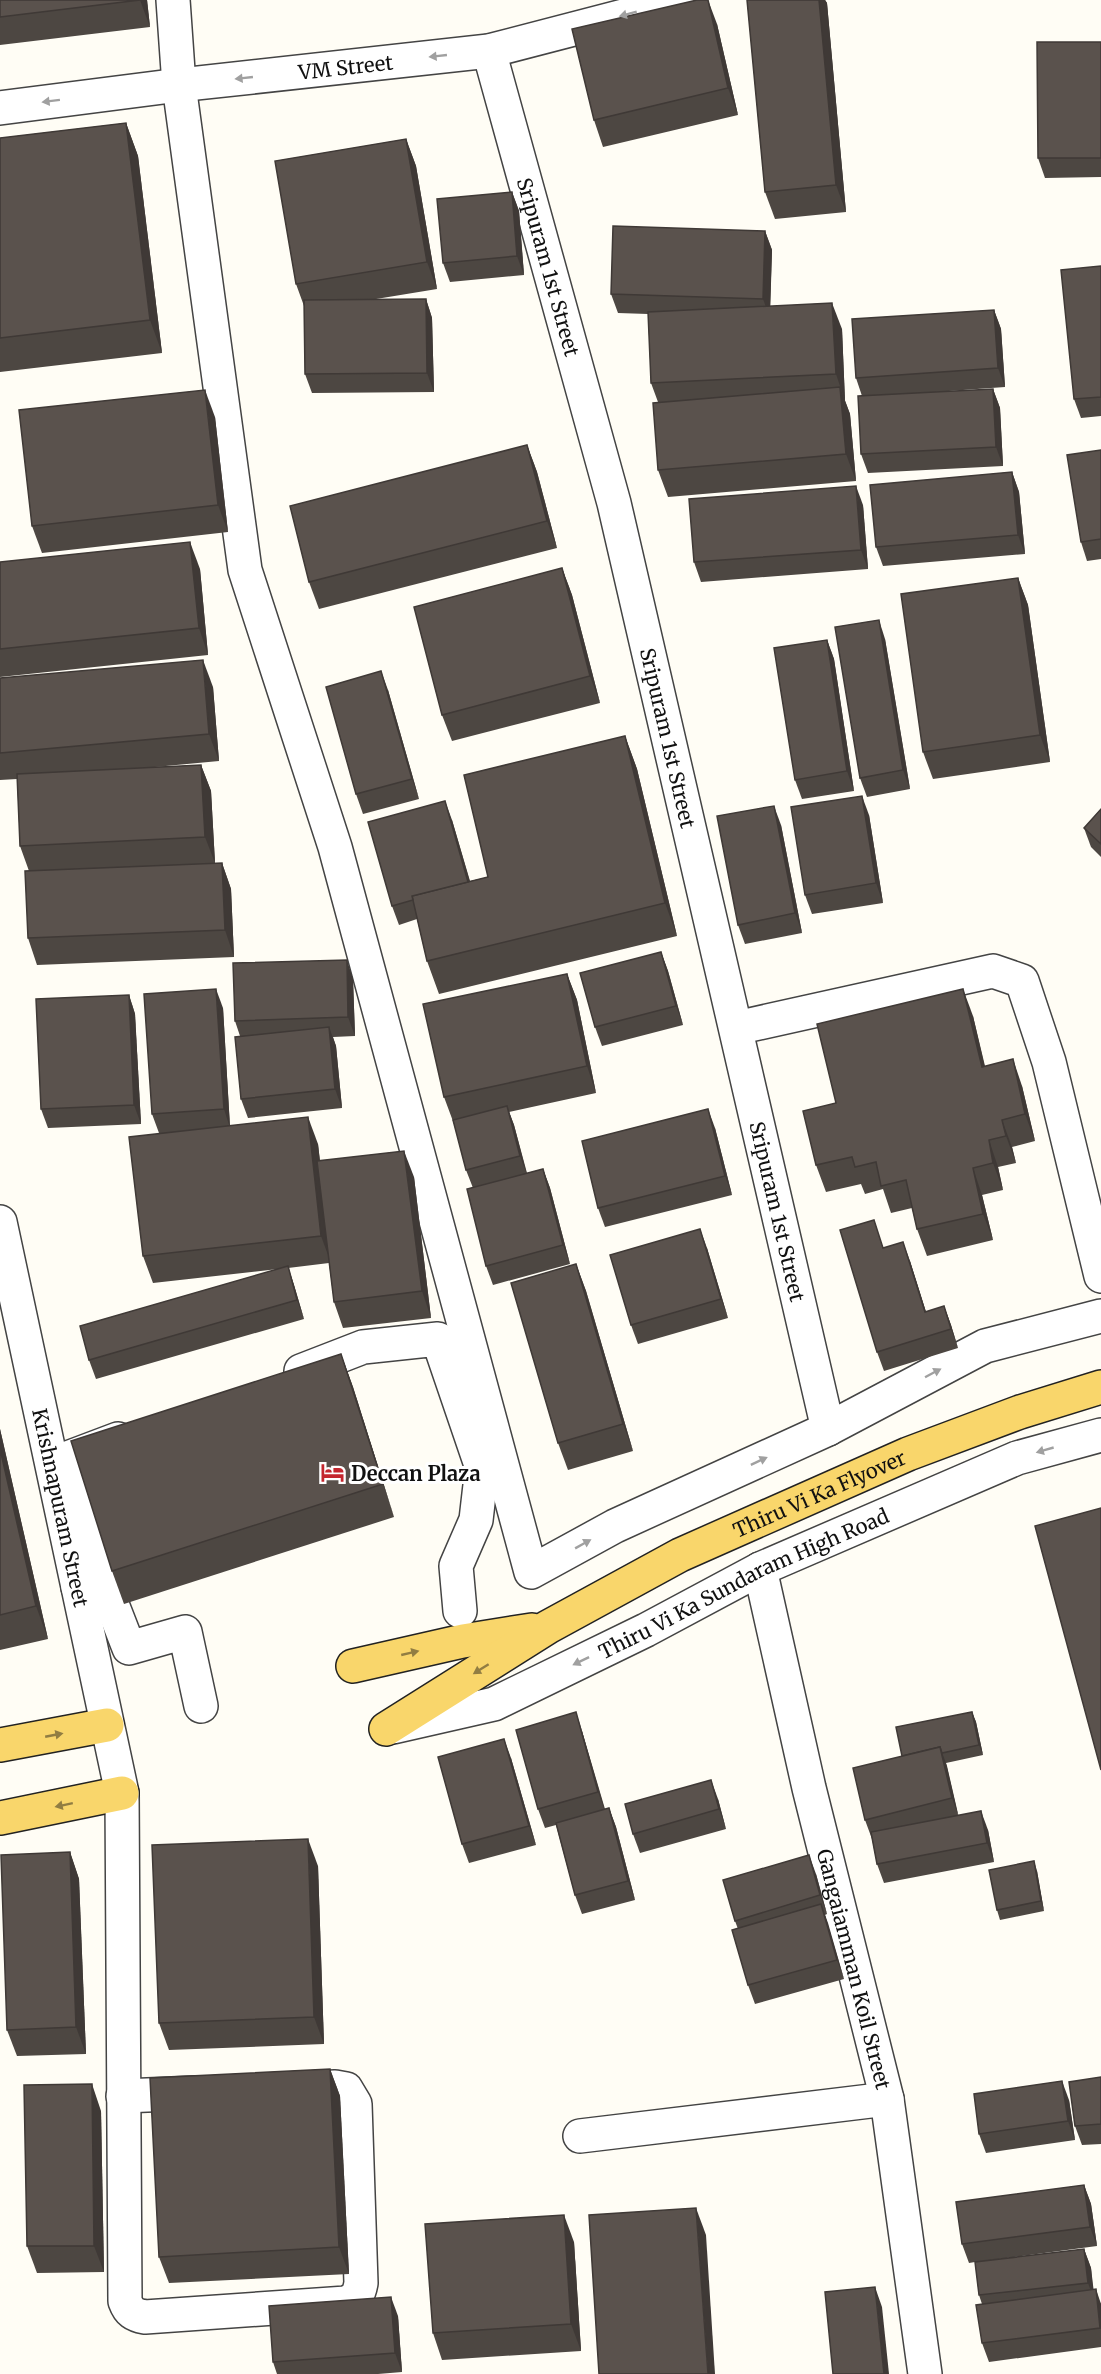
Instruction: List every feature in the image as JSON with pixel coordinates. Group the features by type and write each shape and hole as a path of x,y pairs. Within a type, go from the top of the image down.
{"main road":[{"name":"Thiru Vi Ka Flyover","path":"386,1729 548,1627 680,1555 908,1454 1020,1412 1101,1388"},
{"name":"Thiru Vi Ka Flyover","path":"353,1666 463,1641 548,1627"},
{"path":"0,1745 107,1725"},
{"path":"0,1818 122,1793"}],"street":[{"path":"173,0 179,85 245,570 335,847 531,1572 615,1526 828,1429 985,1346 1101,1317"},
{"name":"VM Street","path":"0,108 179,85 489,51 685,0"},
{"name":"Sripuram 1st Street","path":"489,51 614,503 828,1429"},
{"path":"736,1028 993,971 1022,981 1048,1062 1101,1276"},
{"name":"Krishnapuram Street","path":"0,1222 89,1582 107,1725 122,1793 125,2301 128,2310 145,2317 346,2303 355,2299 362,2283 355,2104 346,2089 335,2087 264,2090"},
{"path":"275,1380 363,1347 438,1339 482,1468 476,1520 456,1566 460,1611"},
{"path":"142,1430 65,1459 89,1582 129,1648 185,1632 201,1706"},
{"name":"Thiru Vi Ka Sundaram High Road","path":"386,1729 494,1704 646,1630 760,1569 1017,1458 1101,1435"},
{"name":"Gangaiamman Koil Street","path":"760,1569 809,1788 887,2099 925,2374"},
{"path":"123,2096 229,2091"},
{"path":"580,2136 887,2099"}],"building":[{"path":"0,0 140,0 0,17"},
{"path":"697,0 708,0 728,88 594,120 572,29"},
{"path":"747,0 819,0 836,185 765,192"},
{"path":"1037,42 1101,42 1101,158 1038,158"},
{"path":"126,123 150,320 0,338 0,138"},
{"path":"406,139 427,262 296,284 275,161"},
{"path":"512,192 517,256 443,263 437,199"},
{"path":"613,226 765,231 763,299 611,294"},
{"path":"1101,266 1101,397 1074,399 1061,270"},
{"path":"426,299 427,373 305,374 304,300"},
{"path":"832,303 836,374 651,383 648,312"},
{"path":"994,310 998,368 856,378 852,319"},
{"path":"840,387 846,454 658,470 653,403"},
{"path":"993,389 996,447 861,454 858,396"},
{"path":"205,390 218,505 32,526 19,410"},
{"path":"527,445 547,521 309,582 290,506"},
{"path":"1101,450 1101,539 1081,542 1067,455"},
{"path":"1012,472 1018,535 876,547 870,485"},
{"path":"856,486 861,550 694,562 689,499"},
{"path":"190,542 199,628 0,649 0,562"},
{"path":"562,568 590,676 442,715 414,607"},
{"path":"1018,578 1040,735 923,752 901,594"},
{"path":"879,620 903,770 860,778 835,627"},
{"path":"827,640 847,771 795,780 774,648"},
{"path":"203,660 209,734 0,753 0,678"},
{"path":"381,671 412,779 356,794 326,687"},
{"path":"625,736 665,903 427,961 412,896 488,877 464,775"},
{"path":"201,765 205,837 20,846 17,774"},
{"path":"862,796 876,883 805,895 791,807"},
{"path":"445,801 468,882 412,896 413,900 392,906 368,822"},
{"path":"774,806 795,913 738,925 717,816"},
{"path":"1101,809 1101,844 1084,828"},
{"path":"222,863 225,930 28,938 25,871"},
{"path":"661,952 676,1006 595,1027 580,973"},
{"path":"347,960 348,1017 235,1021 233,963"},
{"path":"567,974 587,1066 444,1097 423,1004"},
{"path":"216,989 224,1109 152,1114 144,994"},
{"path":"963,989 982,1067 1013,1059 1025,1114 1002,1120 1006,1136 989,1140 993,1163 973,1168 983,1214 917,1229 906,1180 881,1186 876,1162 855,1167 852,1157 816,1165 803,1111 836,1103 817,1024"},
{"path":"129,995 134,1105 41,1109 36,999"},
{"path":"329,1027 335,1089 241,1099 235,1037"},
{"path":"507,1106 520,1156 466,1170 453,1120"},
{"path":"708,1109 725,1176 598,1208 582,1141"},
{"path":"308,1117 321,1236 143,1256 129,1137"},
{"path":"404,1151 422,1291 334,1302 317,1161"},
{"path":"543,1169 563,1245 486,1266 467,1189"},
{"path":"874,1220 883,1248 903,1242 925,1312 944,1306 951,1329 877,1352 840,1230"},
{"path":"700,1229 721,1299 631,1325 610,1255"},
{"path":"576,1264 623,1424 558,1443 511,1283"},
{"path":"288,1266 297,1300 89,1360 80,1326"},
{"path":"341,1354 383,1484 112,1571 71,1441"},
{"path":"0,1449 36,1606 0,1615"},
{"path":"1101,1508 1101,1770 1035,1526"},
{"path":"576,1712 598,1792 538,1809 516,1730"},
{"path":"972,1712 979,1745 942,1753 940,1747 902,1756 896,1727"},
{"path":"504,1739 529,1826 462,1844 438,1757"},
{"path":"940,1747 952,1798 865,1820 853,1768"},
{"path":"711,1780 719,1809 633,1834 625,1804"},
{"path":"609,1808 628,1881 575,1895 556,1823"},
{"path":"981,1811 987,1843 877,1864 871,1832"},
{"path":"308,1839 314,2017 159,2023 152,1845"},
{"path":"70,1852 76,2027 7,2030 1,1855"},
{"path":"809,1855 820,1895 735,1921 723,1880"},
{"path":"1034,1861 1041,1901 997,1910 989,1870"},
{"path":"821,1904 837,1960 748,1985 732,1930"},
{"path":"330,2069 339,2247 159,2257 150,2078"},
{"path":"1101,2077 1101,2124 1075,2126 1069,2082"},
{"path":"1062,2081 1068,2121 979,2134 974,2094"},
{"path":"92,2084 94,2246 27,2246 24,2085"},
{"path":"1084,2185 1090,2227 962,2244 956,2202"},
{"path":"696,2208 708,2374 599,2374 589,2215"},
{"path":"564,2215 571,2324 433,2333 425,2224"},
{"path":"1084,2249 1088,2283 979,2295 975,2262"},
{"path":"875,2287 884,2374 833,2374 825,2292"},
{"path":"1096,2289 1100,2328 982,2343 976,2305"},
{"path":"391,2297 395,2353 273,2362 269,2306"}],"place":[{"name":"Deccan Plaza","path":"333,1473"}]}
